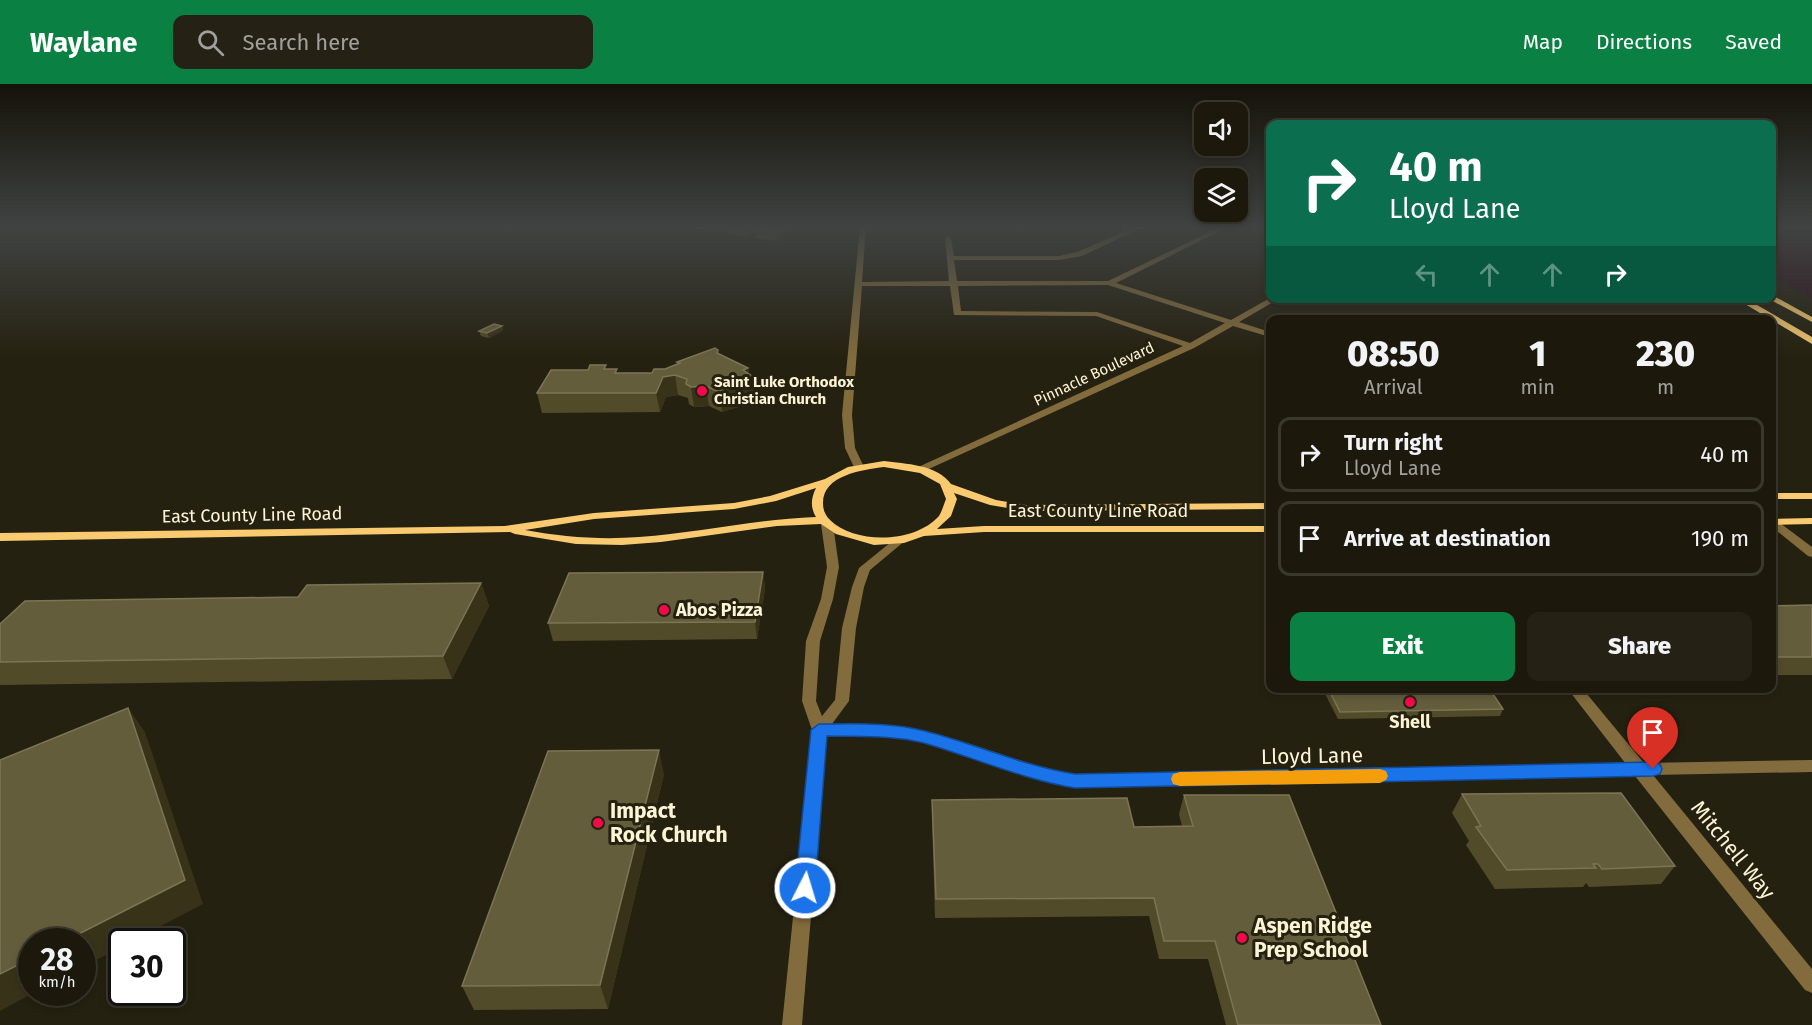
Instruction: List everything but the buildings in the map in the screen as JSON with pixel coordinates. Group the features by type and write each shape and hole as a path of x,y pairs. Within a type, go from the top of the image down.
{"main road":[{"path":"1776,299 1812,320"},
{"path":"1747,303 1768,315"},
{"path":"1776,320 1812,341"},
{"path":"896,465 920,470 946,486 950,493 952,507 943,521 925,533 900,540 859,538 826,522 817,510 816,502 828,481 859,467 896,465"},
{"name":"East County Line Road","path":"0,537 505,529 594,516 734,506 772,499 828,481"},
{"name":"East County Line Road","path":"946,486 994,503 1026,508 1266,506"},
{"path":"1776,496 1812,496"},
{"name":"East County Line Road","path":"505,529 582,541 636,541 779,521 826,522"},
{"path":"1776,522 1812,521"},
{"name":"East County Line Road","path":"925,533 992,529 1266,529"}],"street":[{"path":"859,467 850,448 847,415 861,271"},
{"path":"952,271 957,313 1097,314 1191,346"},
{"path":"1109,283 1134,271"},
{"path":"860,284 1109,283 1266,334"},
{"name":"Pinnacle Boulevard","path":"920,470 1191,346 1267,303"},
{"path":"792,1025 819,730 809,701 813,641 827,599 833,567 826,522"},
{"path":"1776,525 1812,553"},
{"path":"819,730 842,701 849,628 858,587 866,568 900,540"},
{"name":"Mitchell Way","path":"1578,693 1812,984"},
{"name":"Lloyd Lane","path":"819,730 884,730 924,737 1037,775 1075,781 1812,766"}],"shaded area":[{"path":"1776,271 1812,271 1812,298 1776,279"}],"slow traffic":[{"path":"1180,779 1380,776"}],"place":[{"name":"Saint Luke Orthodox Christian Church","path":"702,391"},
{"name":"Abos Pizza","path":"664,610"},
{"name":"Shell","path":"1410,702"},
{"name":"Impact Rock Church","path":"598,823"},
{"name":"Aspen Ridge Prep School","path":"1242,938"}],"route":[{"path":"805,888 819,730 884,730 924,737 1037,775 1075,781 1653,769"}]}
